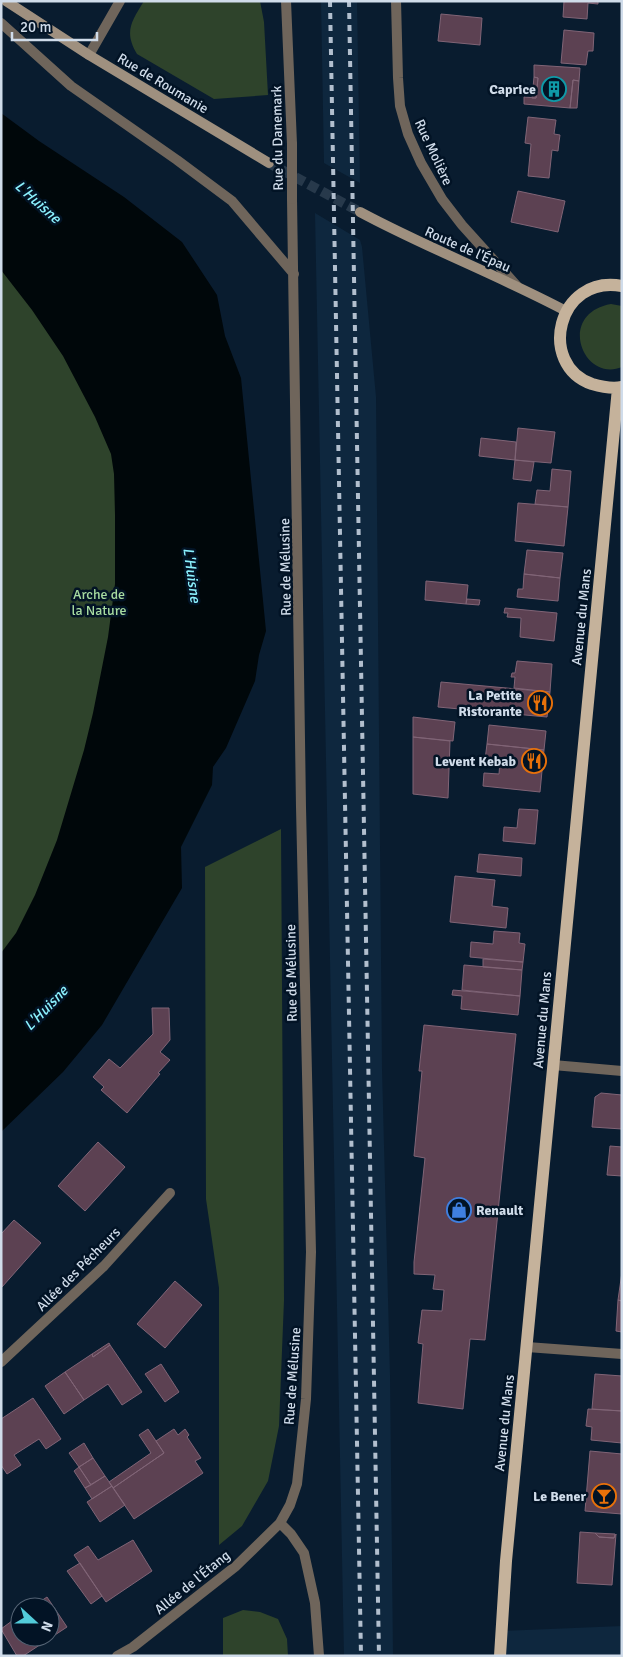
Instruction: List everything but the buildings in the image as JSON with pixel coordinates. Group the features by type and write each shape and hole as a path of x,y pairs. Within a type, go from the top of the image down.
{"main road":[{"path":"620,387 602,388 588,383 575,374 566,361 560,347 559,331 566,311 579,295 592,288 606,284 622,286"},
{"name":"Avenue du Mans","path":"500,1656 506,1561 620,387"}],"street":[{"name":"Rue de Roumanie","path":"6,1 89,55 269,162"},
{"path":"89,55 120,1"},
{"name":"Rue du Danemark","path":"286,1 292,144 294,274"},
{"name":"Rue Molière","path":"396,1 400,106 408,134 442,199 462,225 517,286"},
{"path":"1,23 71,86 232,201 294,274"},
{"name":"Route de l'Épau","path":"360,212 566,311"},
{"name":"Rue de Mélusine","path":"280,1523 290,1505 296,1484 306,1389 312,1252 301,807 294,274"},
{"path":"554,1065 622,1071"},
{"name":"Allée des Pécheurs","path":"1,1362 104,1266 170,1193"},
{"path":"527,1347 622,1354"},
{"path":"280,1523 291,1534 304,1553 315,1603 320,1656"},
{"name":"Allée de l'Étang","path":"116,1656 133,1646 236,1566 280,1523"}],"shaded area":[{"path":"321,1 357,1 360,183 324,163"},
{"path":"315,213 360,240 376,397 382,1069 390,1375 393,1656 344,1656"},
{"path":"622,1626 622,1656 500,1656 501,1631"}],"green space":[{"path":"144,1 260,1 264,22 268,95 214,99 137,54 130,33 133,21"},
{"name":"Arche de la Nature","path":"1,169 198,612 1,1055"},
{"path":"611,304 622,306 622,367 608,369 596,365 587,357 581,345 580,333 584,320 594,310"},
{"path":"281,829 284,1300 279,1426 268,1481 242,1526 219,1545 219,1288 206,1199 205,867"},
{"path":"243,1610 260,1612 278,1619 287,1639 288,1656 223,1656 223,1618"}],"water":[{"name":"L'Huisne","path":"1,113 39,141 124,197 182,242 217,295 225,336 241,378 266,631 259,655 255,681 226,748 213,767 212,785 181,847 182,888 102,1025 63,1072 1,1132 1,953 16,933 35,895 57,840 84,750 108,637 115,584 115,515 114,474 111,454 95,417 63,356 32,310 1,270"}],"tunnel":[{"path":"269,163 360,212"}],"railway":[{"path":"330,1 361,1656"},
{"path":"349,1 379,1656"}],"place":[{"name":"Caprice","path":"554,89"},
{"name":"La Petite Ristorante","path":"540,703"},
{"name":"Levent Kebab","path":"534,761"},
{"name":"Renault","path":"459,1210"},
{"name":"Le Bener","path":"604,1496"}]}
